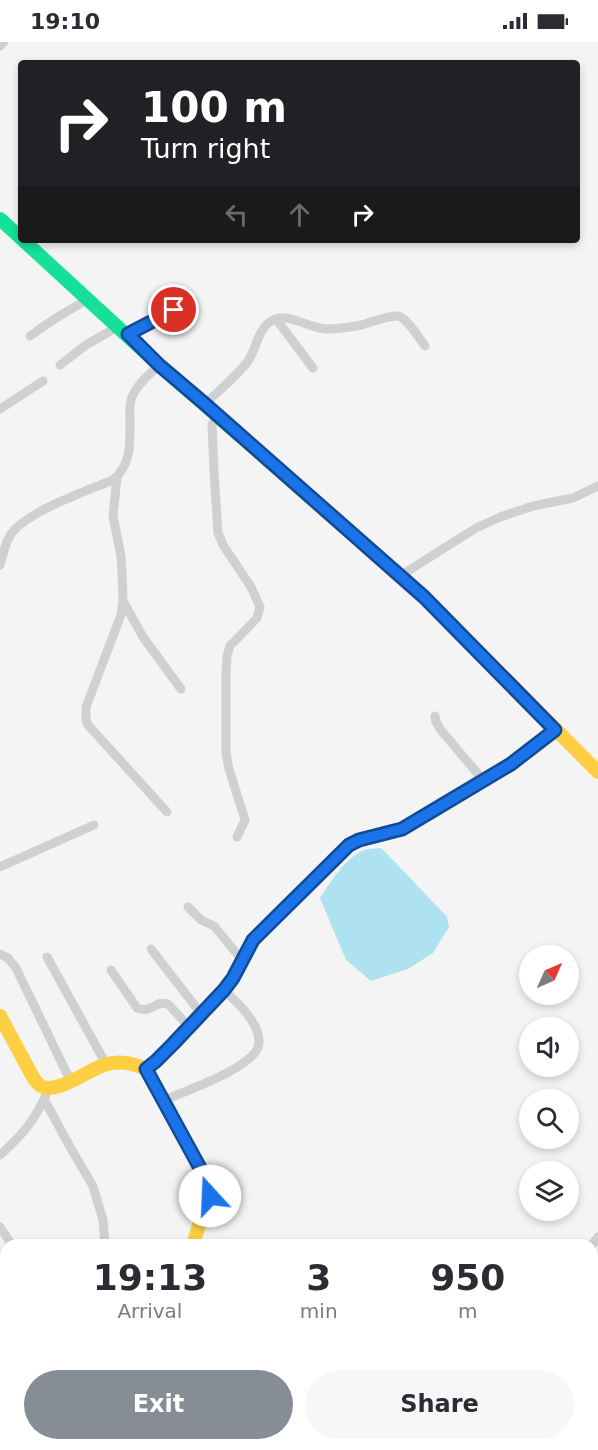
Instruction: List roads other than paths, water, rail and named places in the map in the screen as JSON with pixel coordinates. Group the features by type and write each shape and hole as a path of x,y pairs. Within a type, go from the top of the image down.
{"street":[{"path":"0,46 4,42"},
{"path":"0,219 18,235"},
{"path":"26,243 159,365 424,597 598,772"},
{"path":"30,336 48,322 89,299"},
{"path":"60,365 86,345 123,330 136,329 193,300"},
{"path":"205,404 249,358 265,326 272,320 282,317 323,329 354,326 400,316 405,319 425,346"},
{"path":"276,319 313,368"},
{"path":"0,565 7,542 18,527 42,510 117,477 129,453 132,397 159,365"},
{"path":"0,409 43,381"},
{"path":"217,414 212,425 218,533 223,545 251,587 260,607 257,618 230,646 227,656 226,753 245,820 237,837"},
{"path":"117,477 112,516 121,556 123,601 121,615 86,707 86,720 167,813"},
{"path":"400,576 476,528 533,506 573,498 598,486"},
{"path":"0,533 7,542"},
{"path":"123,601 144,637 181,688"},
{"path":"435,716 440,729 483,780"},
{"path":"146,1069 190,1028 224,990 253,940 349,845 359,840 402,829 511,764 555,730"},
{"path":"0,867 94,825"},
{"path":"188,907 201,920 214,926 243,960"},
{"path":"151,949 202,1015"},
{"path":"0,954 8,958 16,968 70,1080"},
{"path":"47,957 106,1064"},
{"path":"111,970 137,1008 147,1010 164,1002 172,1007 190,1028"},
{"path":"162,1101 228,1073 257,1050 259,1040 248,1015 224,990"},
{"path":"0,1016 34,1079 46,1093 70,1147 93,1186 103,1221 104,1239"},
{"path":"0,1155 28,1127 37,1114 46,1093 106,1064 139,1065 146,1069 209,1187 209,1203 194,1239"}],"water":[{"path":"381,848 447,917 449,927 433,953 408,969 371,981 346,960 320,898 338,872 356,854 364,850"}]}
